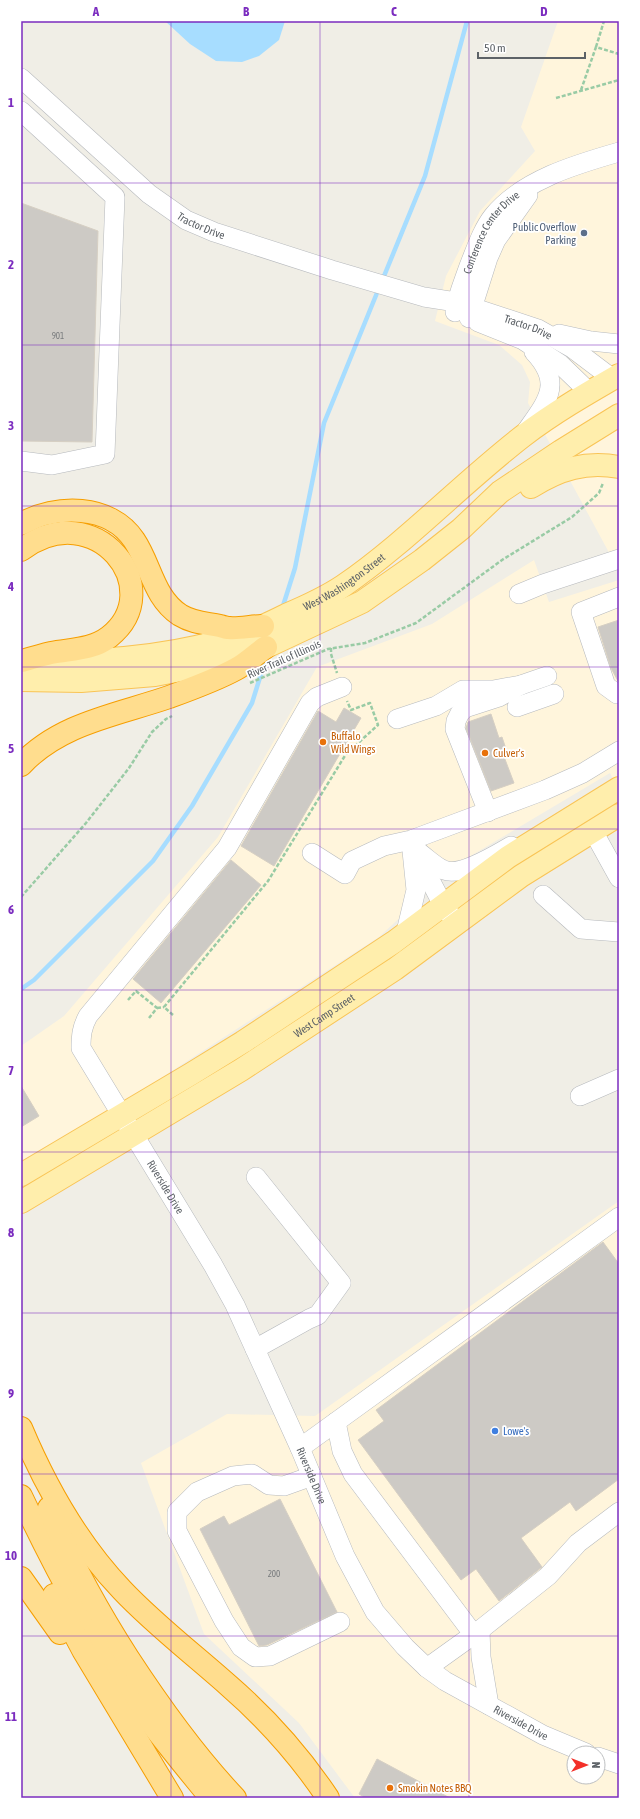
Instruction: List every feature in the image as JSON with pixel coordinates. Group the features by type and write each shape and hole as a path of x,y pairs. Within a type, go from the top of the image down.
{"highway":[{"path":"21,524 39,516 68,510 90,512 110,519 134,539 156,588 171,607 179,614 205,625 219,634 229,628 263,626"},
{"path":"21,550 42,537 58,533 76,533 93,537 108,546 120,559 129,580 131,594 130,606 123,621 110,636 104,640 82,649 52,653 21,667"},
{"path":"21,765 52,739 112,714 168,697 208,673 237,669 266,647"},
{"path":"21,1428 44,1478 71,1522 105,1571 145,1613 254,1709 279,1734 328,1798"},
{"path":"21,1432 53,1517 98,1608 145,1685 171,1721 235,1798"},
{"path":"21,1496 68,1591 90,1630 146,1716 211,1798"},
{"path":"21,1515 49,1585 75,1636 129,1730 171,1797"},
{"path":"21,1578 39,1601 171,1797"}],"main road":[{"name":"West Washington Street","path":"263,626 309,605 341,587 403,540 523,436 589,392 617,380"},
{"name":"Tractor Drive","path":"589,392 613,420"},
{"name":"West Washington Street","path":"266,647 362,602 461,529 500,492 613,420"},
{"path":"461,529 538,482 565,469 595,464 612,472"},
{"path":"21,667 124,659 192,649 219,634"},
{"path":"21,667 81,681 109,680 155,675 208,673"},
{"name":"West Camp Street","path":"21,1175 123,1115 238,1044 406,932 508,857 619,788"},
{"name":"West Camp Street","path":"21,1202 203,1094 311,1025 395,969 521,876 619,815"}],"street":[{"name":"Tractor Drive","path":"21,78 149,194 181,217 214,232 332,270 463,310 538,329 572,348 617,380"},
{"path":"21,112 115,197 105,454 52,465 21,461"},
{"name":"Conference Center Drive","path":"463,310 503,228 533,189 554,174 587,161 619,152"},
{"name":"Tractor Drive","path":"463,310 523,340 560,364 589,392"},
{"path":"538,329 591,341 619,344"},
{"path":"523,340 541,360 550,374 552,386 548,400 523,436"},
{"path":"519,594 543,584 619,559"},
{"path":"619,597 581,612 606,686 616,694 619,693"},
{"path":"488,812 455,729 450,714 452,706 460,698 520,685 548,676"},
{"path":"455,729 456,721 460,713 465,708 499,697 520,685"},
{"name":"Riverside Drive","path":"342,687 317,697 310,703 227,848 105,995 83,1024 81,1048 213,1264 235,1305 300,1448 345,1556 375,1612 405,1647 427,1668 445,1681 543,1735 567,1745"},
{"path":"397,719 436,706 463,690 493,690"},
{"path":"517,707 554,694"},
{"path":"312,854 345,874 352,861 384,846 416,847 488,812 545,790 583,773 619,751"},
{"path":"593,831 619,878"},
{"path":"416,847 443,870 454,872 475,865 526,838 540,837"},
{"path":"416,847 430,882 456,924"},
{"path":"406,932 416,890 416,847"},
{"path":"543,895 581,929 619,932"},
{"path":"580,1096 619,1079"},
{"path":"255,1349 309,1319 318,1316 341,1283 256,1177"},
{"path":"300,1448 619,1217"},
{"path":"336,1422 342,1451 353,1474 477,1632 480,1658 489,1705"},
{"path":"312,1476 284,1486 269,1485 252,1474 233,1476 197,1492 177,1512 177,1531 224,1621 241,1648 254,1657 270,1656 340,1622"},
{"path":"427,1668 477,1632 548,1576 578,1543 619,1512"},
{"path":"606,1760 619,1764"}],"path":[{"path":"581,90 604,21"},
{"path":"596,47 619,54"},
{"path":"556,98 619,80"},
{"name":"River Trail of Illinois","path":"250,683 329,648 365,643 416,623 502,560 572,517 599,493 612,472"},
{"path":"150,1018 157,1008 164,1007 268,881 346,754 378,725 370,703 351,710 329,648"},
{"path":"21,897 86,823 129,768 152,732 166,719 179,713"},
{"path":"128,1000 136,991 157,1008"},
{"path":"164,1007 173,1015"}],"shaded area":[{"path":"558,21 619,21 619,571 528,403 530,382 522,365 499,345 435,321 446,276 480,211 535,151 521,127"},
{"path":"534,560 549,602 619,580 619,792 610,773 459,863 379,937 144,1089 21,1161 21,1046 64,1016 218,837 317,667 432,624"},
{"path":"619,1201 619,1798 355,1798 299,1723 204,1634 141,1463 227,1414 315,1416"}],"water":[{"path":"165,21 285,21 279,40 259,56 242,62 216,61 190,44"}],"building":[{"path":"21,203 98,231 92,442 21,441"},
{"path":"619,620 618,681 611,668 598,627"},
{"path":"344,708 361,718 274,866 241,846 318,711 336,722"},
{"name":"Culver's","path":"491,714 499,738 502,737 507,752 503,754 514,783 491,791 466,728 468,722"},
{"path":"231,860 261,885 161,1003 133,979"},
{"path":"21,1086 39,1116 21,1127"},
{"name":"Lowe's","path":"603,1242 619,1264 619,1479 576,1511 570,1502 521,1538 542,1567 499,1601 476,1569 461,1580 358,1440 384,1421 376,1410"},
{"path":"280,1499 337,1612 267,1645 259,1646 200,1529 224,1516 229,1525"},
{"path":"377,1759 450,1798 366,1798 359,1794"}],"waterway":[{"path":"382,281 425,176 467,21"},
{"path":"282,609 295,568 324,423 379,288"},
{"path":"21,989 34,980 153,861 192,806 252,703 266,658"}],"place":[{"name":"Public Overflow Parking","path":"584,233"},
{"name":"Buffalo Wild Wings","path":"323,742"},
{"name":"Culver's","path":"485,753"},
{"name":"Lowe's","path":"495,1431"},
{"name":"Smokin Notes BBQ","path":"390,1788"}]}
